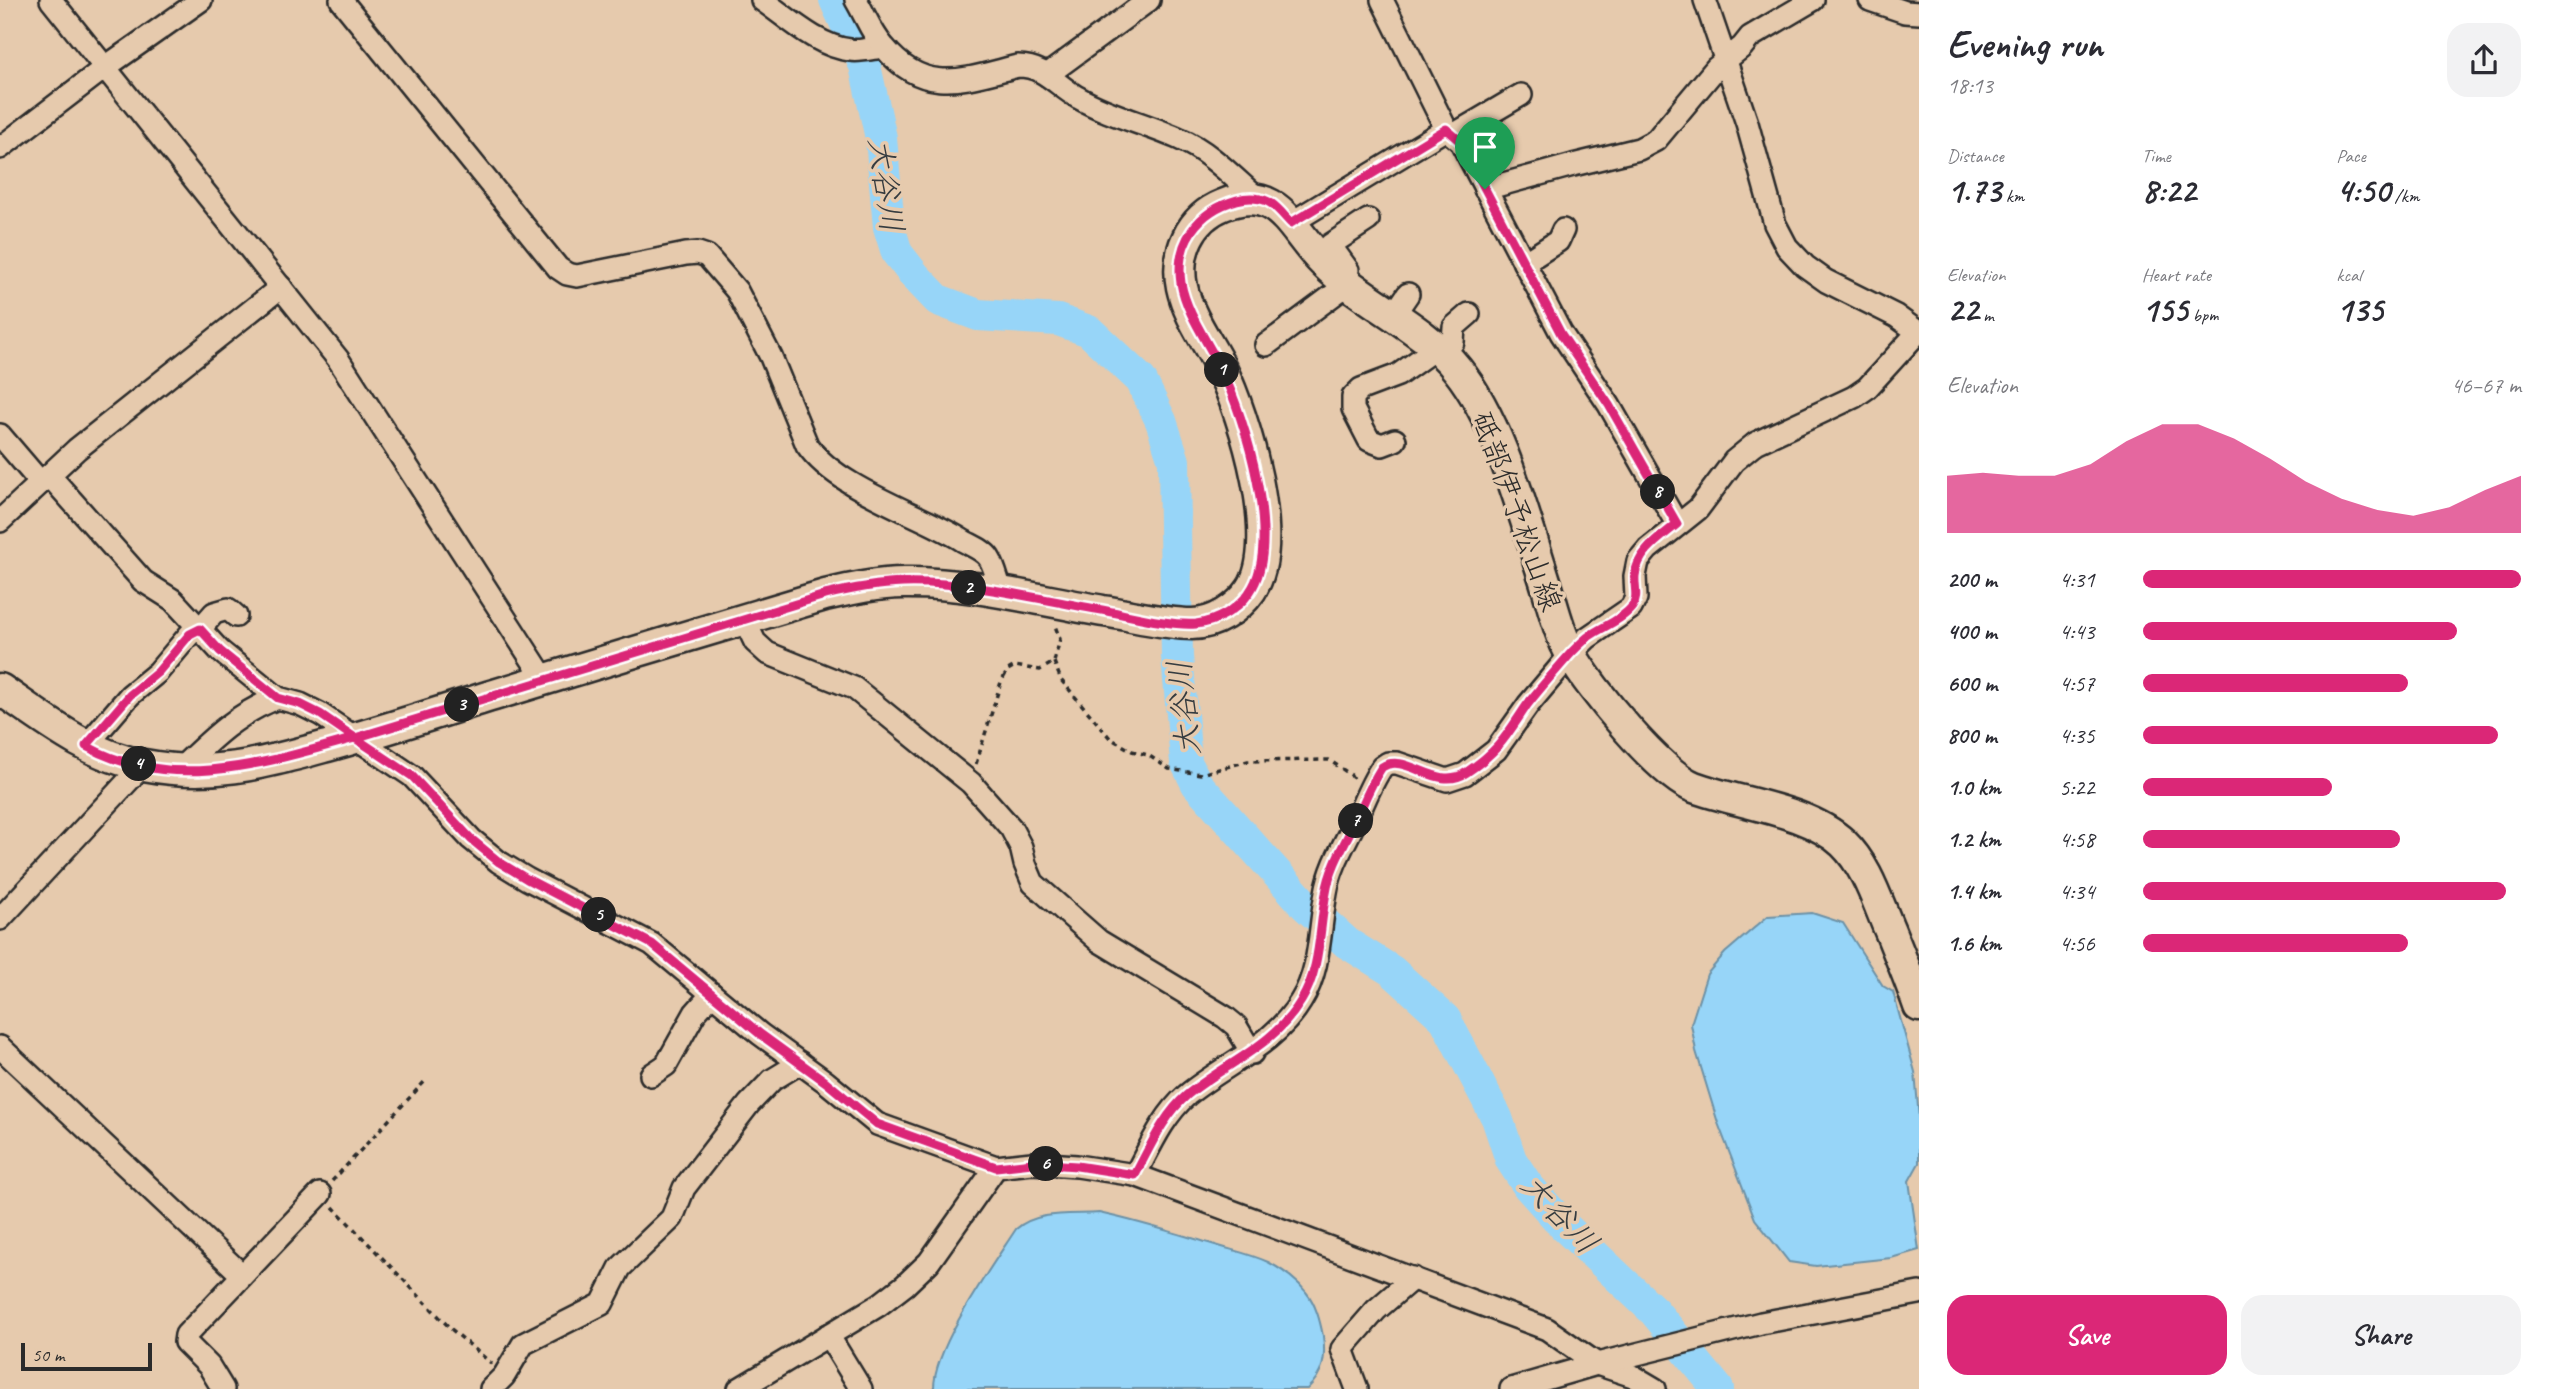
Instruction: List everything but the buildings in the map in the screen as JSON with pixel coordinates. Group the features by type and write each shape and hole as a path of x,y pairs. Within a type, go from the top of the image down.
{"main road":[{"path":"0,689 86,746 122,760 179,770 222,770 253,766 355,738 825,595 878,585 929,584 1193,624 1208,622 1225,614 1249,593 1255,580 1263,547 1260,502 1250,446 1222,370 1186,302 1181,269 1187,237 1195,224 1222,205 1240,199 1257,198"},
{"name":"砥部伊予松山線","path":"1257,198 1272,203 1317,257 1344,281 1401,305 1467,382 1504,456 1571,654 1599,694 1671,774 1689,786 1793,817 1826,830 1846,845 1870,883 1919,1006"}],"street":[{"path":"51,0 107,66 338,359 545,680"},
{"path":"0,148 107,66 201,0"},
{"path":"341,0 558,268 577,276 686,254 698,253 707,256 737,290 771,357 814,456 874,496 989,556 1002,593"},
{"path":"762,0 813,36 832,45 868,49 927,78 943,82 1029,66 1047,75 1079,99 1180,139 1200,151 1257,198"},
{"path":"856,0 868,49"},
{"path":"1047,75 1149,0"},
{"path":"1382,0 1450,132 1461,142 1561,334 1609,405 1677,524"},
{"path":"1135,1175 1165,1119 1187,1096 1252,1053 1282,1026 1301,1001 1311,981 1332,871 1378,774 1388,763 1397,763 1447,780 1465,774 1496,750 1528,705 1571,654 1587,638 1631,608 1636,598 1635,576 1639,561 1647,549 1698,509 1734,461 1756,443 1854,397 1867,388 1919,332 1896,316 1826,281 1787,247 1775,224 1747,123 1705,0"},
{"path":"1485,189 1639,149 1656,140 1749,37 1813,0"},
{"path":"1870,0 1905,12 1919,13"},
{"path":"1291,223 1521,94"},
{"path":"1266,345 1344,281 1348,270 1330,244 1368,220"},
{"path":"1524,263 1558,241 1563,230"},
{"path":"0,521 77,449 281,287"},
{"path":"1395,440 1382,444 1369,440 1353,410 1353,397 1360,390 1398,375 1453,342 1454,327 1469,314"},
{"path":"0,435 143,581 173,600 220,651 278,698 300,704 320,714 412,776 471,839 499,862 652,944 760,1034 877,1124 996,1167 1032,1163 1054,1164 1135,1175 1547,1329 1597,1364 1633,1376 1656,1389"},
{"path":"86,746 130,695 158,672 190,634 200,629 214,613 228,609 236,616"},
{"path":"744,619 755,642 767,653 854,688 971,783 1012,828 1033,883 1045,896 1099,941 1226,1017 1236,1026 1252,1053"},
{"path":"179,770 241,715 278,698"},
{"path":"0,919 143,765"},
{"path":"651,1075 666,1065 695,1013 712,994"},
{"path":"0,1047 242,1275"},
{"path":"498,1382 523,1344 602,1304 620,1268 672,1218 684,1188 749,1104 772,1080 800,1063"},
{"path":"739,1389 878,1305 905,1284 929,1262 996,1167"},
{"path":"223,1389 209,1366 185,1342 186,1335 320,1194"},
{"path":"1357,1389 1342,1349 1376,1310 1413,1278"},
{"path":"1511,1389 1597,1364 1761,1323 1919,1293"},
{"path":"828,1335 861,1389"}],"path":[{"path":"1045,601 1060,639 1054,662 1056,673 1110,738 1132,751 1148,755 1169,769 1201,774 1248,761 1329,760 1351,775 1366,799"},
{"path":"971,783 996,693 1008,670 1014,666 1040,670 1054,662"},
{"path":"427,1079 320,1194 450,1328 498,1382"}],"water":[{"path":"1812,913 1843,923 1883,986 1893,992 1915,1072 1919,1163 1909,1181 1919,1250 1891,1258 1816,1266 1789,1262 1755,1219 1718,1123 1696,1051 1691,1024 1707,974 1725,953 1768,916"},
{"path":"1099,1213 1248,1254 1268,1262 1288,1275 1309,1297 1322,1330 1324,1358 1313,1383 1307,1389 934,1389 936,1372 953,1330 1016,1229 1044,1216"}],"waterway":[{"name":"大谷川","path":"835,0 865,66 881,138 889,227 897,253 938,300 978,315 1058,320 1089,331 1141,380 1161,421 1174,461 1177,656 1186,762 1197,784 1306,906 1347,943 1392,971 1445,1019 1497,1118 1511,1160 1528,1186 1564,1226 1654,1311 1718,1389"}],"route":[{"path":"1485,189 1461,142 1446,129 1291,223 1272,203 1257,198 1240,199 1222,205 1195,224 1182,252 1181,283 1186,302 1222,370 1250,446 1260,502 1263,547 1260,565 1249,593 1225,614 1208,622 1193,624 1156,620 961,587 904,583 878,585 825,595 355,738 320,714 300,704 278,698 220,651 200,629 190,634 158,672 130,695 86,746 143,765 195,771 253,766 355,738 412,776 471,839 499,862 652,944 760,1034 826,1082 877,1124 996,1167 1032,1163 1077,1166 1135,1175 1165,1119 1187,1096 1252,1053 1282,1026 1301,1001 1311,981 1316,961 1326,891 1332,871 1382,767 1388,763 1397,763 1447,780 1465,774 1496,750 1528,705 1571,654 1587,638 1631,608 1636,598 1635,576 1639,561 1647,549 1677,524 1609,405 1561,334 1485,189"}]}
